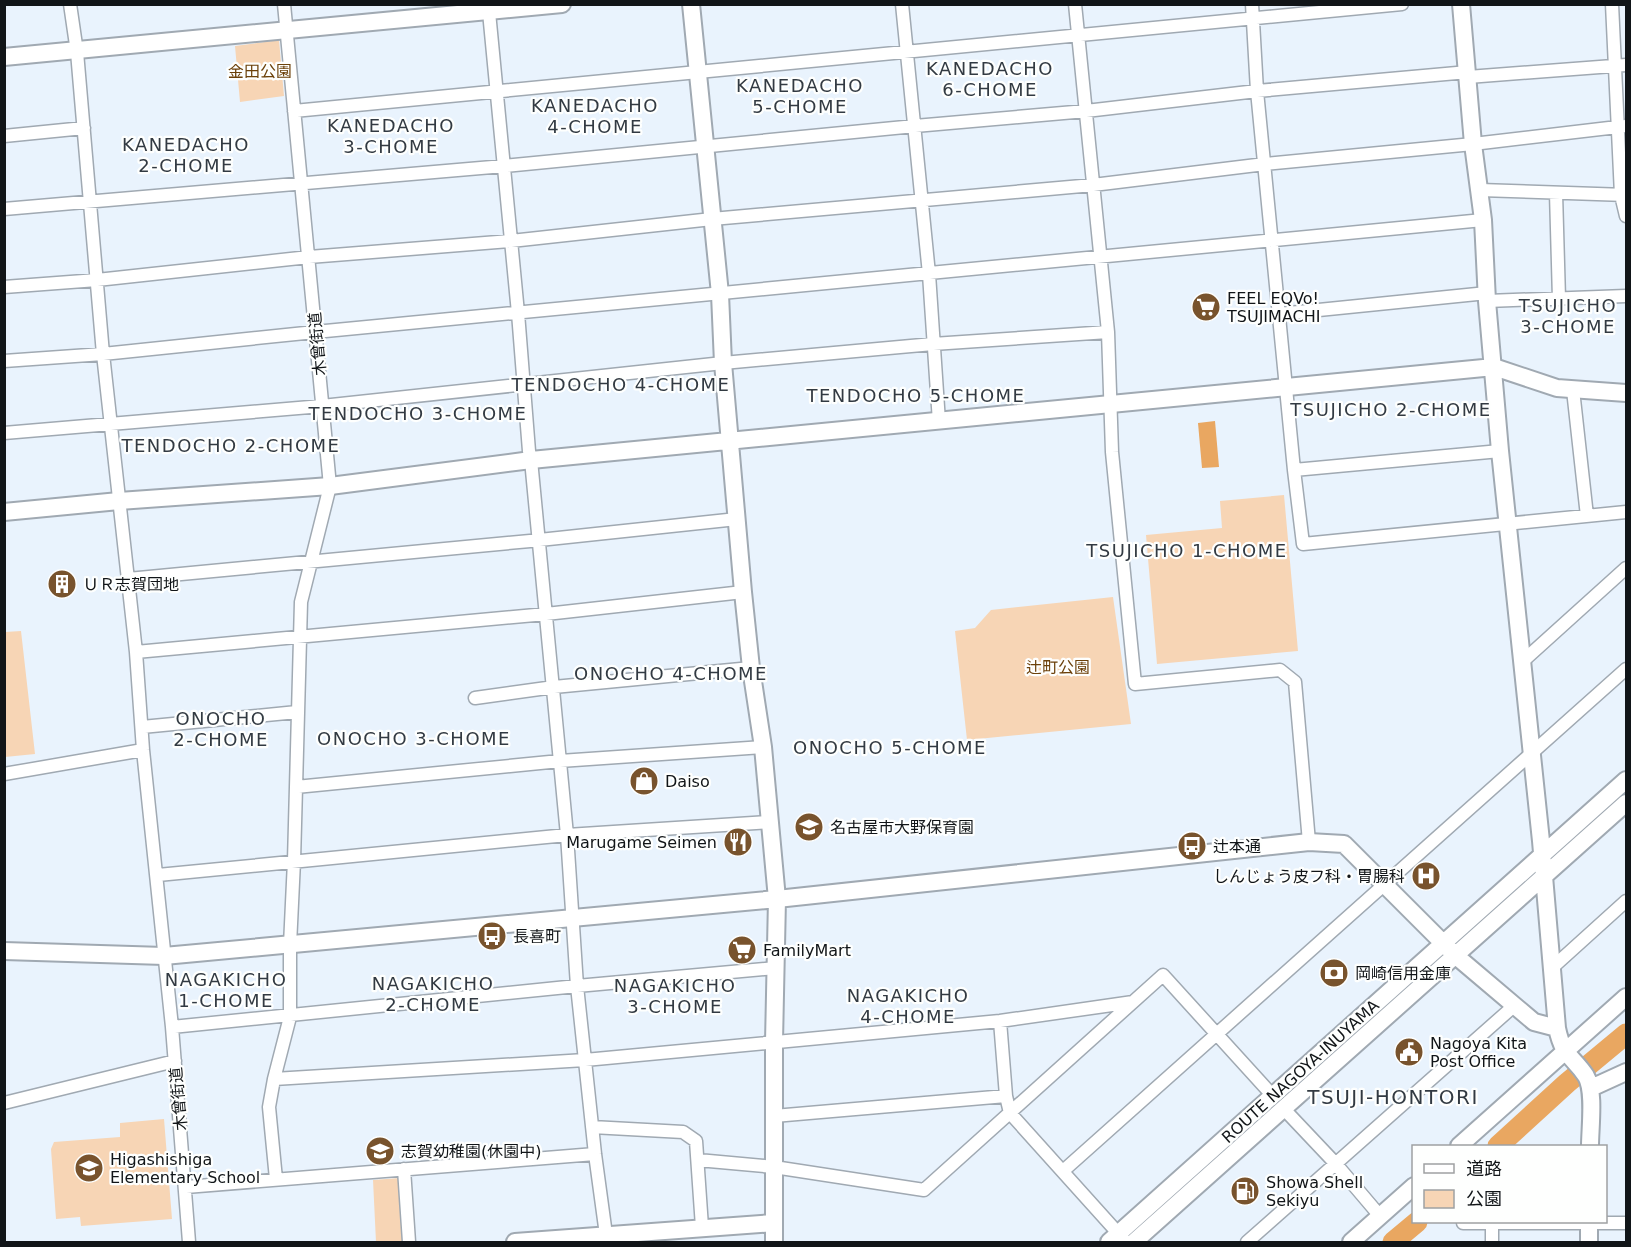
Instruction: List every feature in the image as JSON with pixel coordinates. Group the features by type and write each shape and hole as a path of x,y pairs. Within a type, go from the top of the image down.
{"street":[{"name":"木曾街道","path":"70,4 77,52 103,354 136,652 143,750 158,875 189,1242"},
{"name":"木曾街道","path":"276,1179 269,1107 290,1017 290,945 301,602 330,486 284,4"},
{"path":"4,57 286,31 411,12 562,4"},
{"path":"691,4 720,294 729,442 743,592 763,747 777,899 774,1242"},
{"path":"902,4 909,53 929,274 939,422"},
{"path":"1075,4 1108,332 1112,452 1135,684 1280,670 1295,682 1309,842"},
{"path":"1252,4 1257,91 1303,544 1626,512"},
{"path":"294,111 1402,4"},
{"path":"1461,4 1473,144 1483,220 1500,452 1532,753 1557,1028 1568,1056 1588,1082 1590,1145"},
{"path":"1611,4 1621,65 1626,216"},
{"path":"489,8 523,386 554,687 577,986 606,1239"},
{"path":"4,209 504,166 1086,111 1257,91 1621,65"},
{"path":"4,287 1093,185 1265,164 1473,144 1622,126"},
{"path":"4,136 84,128"},
{"path":"1480,190 1624,195"},
{"path":"1556,193 1559,299"},
{"path":"4,361 103,354 1483,220"},
{"path":"1279,314 1487,297 1559,299 1626,296"},
{"path":"4,433 111,422 322,406 723,363 933,344 1108,332"},
{"path":"4,512 119,501 330,486 531,460 1494,368 1557,388 1626,393"},
{"path":"1573,390 1587,516"},
{"path":"1294,470 1500,452"},
{"path":"128,579 737,519"},
{"path":"1522,662 1626,568"},
{"path":"136,652 546,614 743,592"},
{"path":"475,698 554,687 751,668"},
{"path":"1063,1171 1626,669"},
{"path":"142,727 297,712"},
{"path":"296,787 560,761 763,747"},
{"path":"4,774 143,750"},
{"name":"ROUTE NAGOYA-INUYAMA","path":"1118,1239 1272,1095 1626,780"},
{"name":"ROUTE NAGOYA-INUYAMA","path":"1134,1242 1626,803"},
{"path":"158,875 567,835 770,822"},
{"path":"4,951 164,956 777,899 1309,842 1344,844 1456,956 1534,1022 1557,1028"},
{"path":"1553,968 1626,901"},
{"path":"172,1027 776,968"},
{"path":"698,1160 774,1167 924,1190 1163,975 1272,1095"},
{"path":"1460,1145 1568,1056 1626,997"},
{"path":"274,1079 585,1060 1000,1020 1133,1002"},
{"path":"1247,1242 1515,1005"},
{"path":"1000,1020 1006,1096 1010,1113 1063,1171 1118,1239"},
{"path":"4,1103 175,1061"},
{"path":"1588,1082 1626,1072"},
{"path":"774,1116 1006,1096"},
{"path":"1283,1108 1335,1163 1380,1216"},
{"path":"592,1127 683,1132 696,1141 702,1227"},
{"path":"186,1187 595,1154"},
{"path":"404,1169 410,1242"},
{"path":"1351,1242 1412,1187"},
{"path":"1607,1222 1626,1223"},
{"path":"515,1242 606,1239 702,1227 774,1223"},
{"path":"1463,1223 1540,1223"},
{"path":"1589,1223 1589,1242"},
{"path":"1492,1224 1492,1242"}],"green space":[{"name":"金田公園","path":"279,40 284,96 240,102 235,46"},
{"path":"1284,495 1298,651 1157,664 1146,535 1222,528 1220,501"},
{"name":"辻町公園","path":"1113,597 1131,724 967,740 955,631 975,628 991,610"},
{"path":"21,631 35,754 5,757 5,632"},
{"path":"164,1119 172,1219 81,1226 80,1217 56,1219 51,1149 54,1142 120,1137 120,1123"},
{"path":"400,1178 403,1241 376,1242 373,1180"}],"shaded area":[{"path":"1215,421 1219,467 1202,468 1198,423"}],"waterway":[{"path":"1499,1145 1567,1083 1626,1034"},
{"path":"1393,1242 1416,1223"}],"place":[{"name":"FEEL EQVo! TSUJIMACHI","path":"1206,307"},
{"name":"ＵＲ志賀団地","path":"62,584"},
{"name":"Daiso","path":"644,781"},
{"name":"名古屋市大野保育園","path":"809,827"},
{"name":"Marugame Seimen","path":"738,842"},
{"name":"辻本通","path":"1192,846"},
{"name":"しんじょう皮フ科・胃腸科","path":"1426,876"},
{"name":"長喜町","path":"492,936"},
{"name":"FamilyMart","path":"742,950"},
{"name":"岡崎信用金庫","path":"1334,973"},
{"name":"Nagoya Kita Post Office","path":"1409,1052"},
{"name":"志賀幼稚園(休園中)","path":"380,1151"},
{"name":"Higashishiga Elementary School","path":"89,1168"},
{"name":"Showa Shell Sekiyu","path":"1245,1191"}],"district":[{"name":"KANEDACHO 6-CHOME","path":"990,79"},
{"name":"KANEDACHO 5-CHOME","path":"800,96"},
{"name":"KANEDACHO 4-CHOME","path":"595,116"},
{"name":"KANEDACHO 3-CHOME","path":"391,136"},
{"name":"KANEDACHO 2-CHOME","path":"186,155"},
{"name":"TSUJICHO 3-CHOME","path":"1568,316"},
{"name":"TENDOCHO 4-CHOME","path":"621,385"},
{"name":"TENDOCHO 5-CHOME","path":"916,396"},
{"name":"TSUJICHO 2-CHOME","path":"1391,410"},
{"name":"TENDOCHO 3-CHOME","path":"418,414"},
{"name":"TENDOCHO 2-CHOME","path":"231,446"},
{"name":"TSUJICHO 1-CHOME","path":"1187,551"},
{"name":"ONOCHO 4-CHOME","path":"671,674"},
{"name":"ONOCHO 2-CHOME","path":"221,729"},
{"name":"ONOCHO 3-CHOME","path":"414,739"},
{"name":"ONOCHO 5-CHOME","path":"890,748"},
{"name":"NAGAKICHO 1-CHOME","path":"226,990"},
{"name":"NAGAKICHO 2-CHOME","path":"433,994"},
{"name":"NAGAKICHO 3-CHOME","path":"675,996"},
{"name":"NAGAKICHO 4-CHOME","path":"908,1006"},
{"name":"TSUJI-HONTORI","path":"1393,1097"}]}
